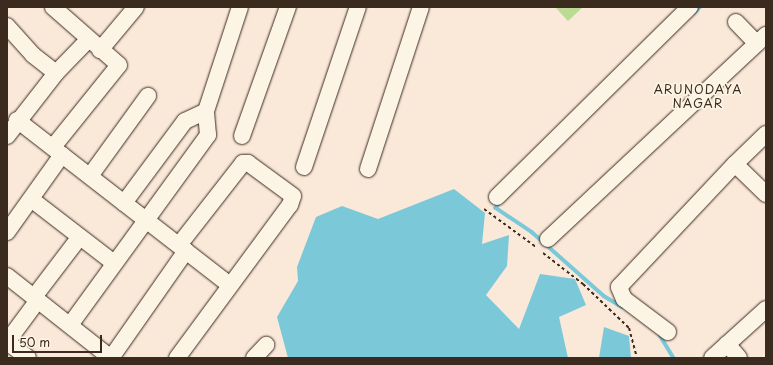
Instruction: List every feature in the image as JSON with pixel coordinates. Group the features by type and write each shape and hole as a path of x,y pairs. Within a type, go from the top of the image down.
{"street":[{"path":"7,232 31,199 57,151 119,65 94,45 53,7"},
{"path":"7,136 17,120 56,73 94,45 136,7"},
{"path":"70,325 145,219 208,135 206,112 240,7"},
{"path":"242,136 288,7"},
{"path":"304,167 358,7"},
{"path":"368,170 421,7"},
{"path":"497,197 690,7"},
{"path":"548,239 761,39 736,22"},
{"path":"7,26 33,55 56,73"},
{"path":"90,176 148,96"},
{"path":"124,203 186,121 206,112"},
{"path":"17,120 230,285"},
{"path":"668,332 624,299 619,287 735,164 766,134"},
{"path":"7,276 111,358 183,248 243,163 248,163 293,196 290,205 177,358"},
{"path":"735,164 766,194"},
{"path":"31,199 79,238 114,263"},
{"path":"28,358 7,342 79,238"},
{"path":"712,358 766,309"},
{"path":"727,344 739,358"},
{"path":"254,358 266,345"}],"path":[{"path":"484,209 583,284 629,328 637,358"}],"green space":[{"path":"555,7 583,7 568,21"}],"water":[{"path":"454,189 485,213 482,244 509,235 507,266 486,295 519,329 540,274 575,279 586,305 559,317 568,358 288,358 277,317 298,281 297,267 316,217 342,206 378,219"},
{"path":"604,327 629,336 631,358 599,358"}],"waterway":[{"path":"694,13 700,7"},
{"path":"501,202 496,208 532,232 604,296 622,307"},
{"path":"660,335 674,358"}],"district":[{"name":"ARUNODAYA NAGAR","path":"698,97"}]}
